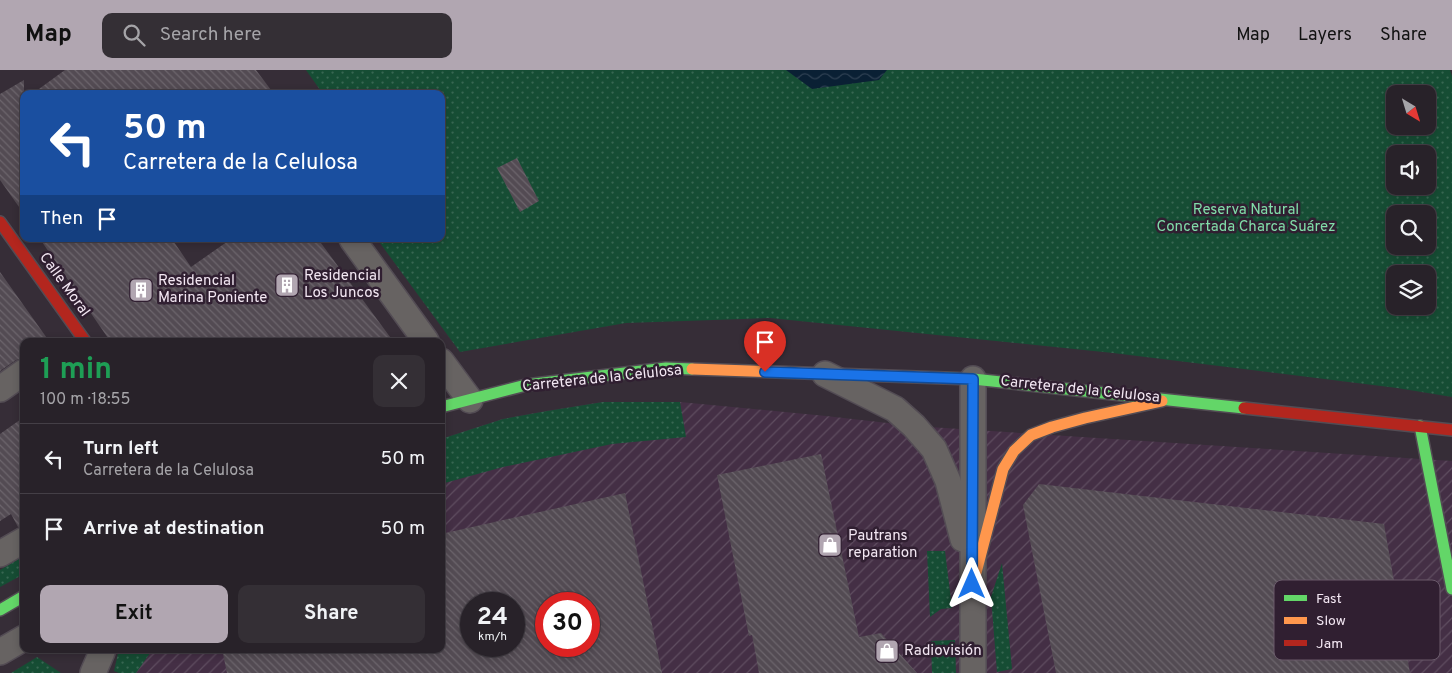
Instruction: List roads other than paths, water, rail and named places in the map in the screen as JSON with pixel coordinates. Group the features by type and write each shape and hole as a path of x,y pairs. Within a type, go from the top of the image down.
{"main road":[{"name":"Calle Moral","path":"0,222 76,338"},
{"name":"Carretera de la Celulosa","path":"445,406 526,385 666,368 973,379 1452,430"},
{"path":"972,584 1003,469 1014,451 1031,435 1085,418 1170,400"},
{"path":"1420,426 1452,589"},
{"path":"0,610 20,598"}],"street":[{"path":"354,242 424,338"},
{"path":"445,366 470,400"},
{"path":"825,374 895,409 914,426 934,449 948,481 972,584"},
{"path":"0,390 20,375"},
{"path":"973,379 973,673"},
{"path":"0,554 20,542"},
{"path":"0,652 20,640"},
{"path":"93,673 102,653"}],"water":[{"path":"786,70 887,70 879,80 812,89"}],"place":[{"name":"Residencial Los Juncos","path":"287,285"},
{"name":"Residencial Marina Poniente","path":"141,290"},
{"name":"Pautrans reparation","path":"830,545"},
{"name":"Radiovisión","path":"887,651"}],"park label":[{"name":"Reserva Natural Concertada Charca Suárez","path":"1246,218"}]}
